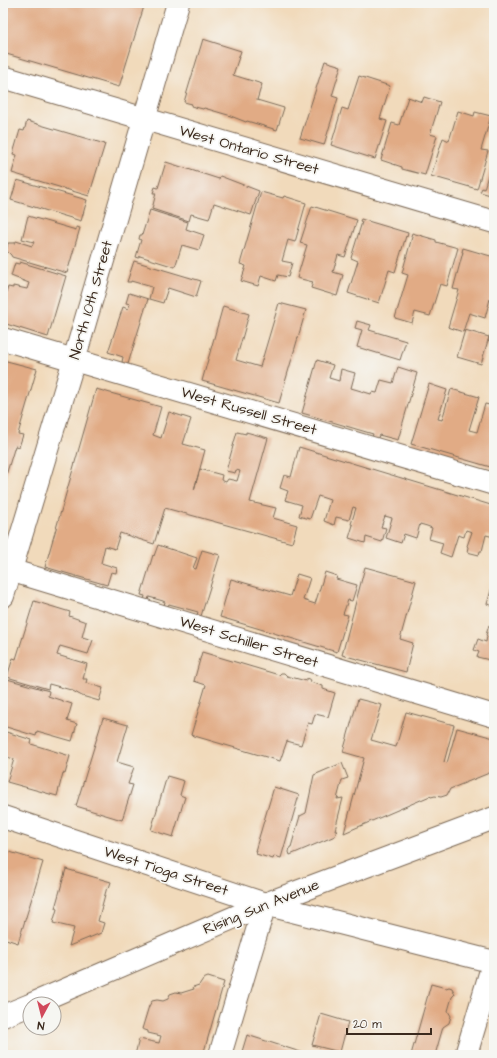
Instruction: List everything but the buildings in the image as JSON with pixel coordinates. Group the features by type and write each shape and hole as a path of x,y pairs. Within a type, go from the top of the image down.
{"street":[{"name":"North 10th Street","path":"3,596 7,569 74,360 178,3"},
{"name":"West Ontario Street","path":"3,77 494,222"},
{"name":"West Russell Street","path":"3,339 494,484"},
{"name":"West Schiller Street","path":"7,569 494,716"},
{"name":"West Tioga Street","path":"3,817 265,904 494,961"},
{"name":"Rising Sun Avenue","path":"50,996 265,904 494,818"},
{"path":"220,1055 265,904"},
{"path":"466,1055 494,961"},
{"name":"Rising Sun Avenue","path":"3,1016 22,1008"}]}
